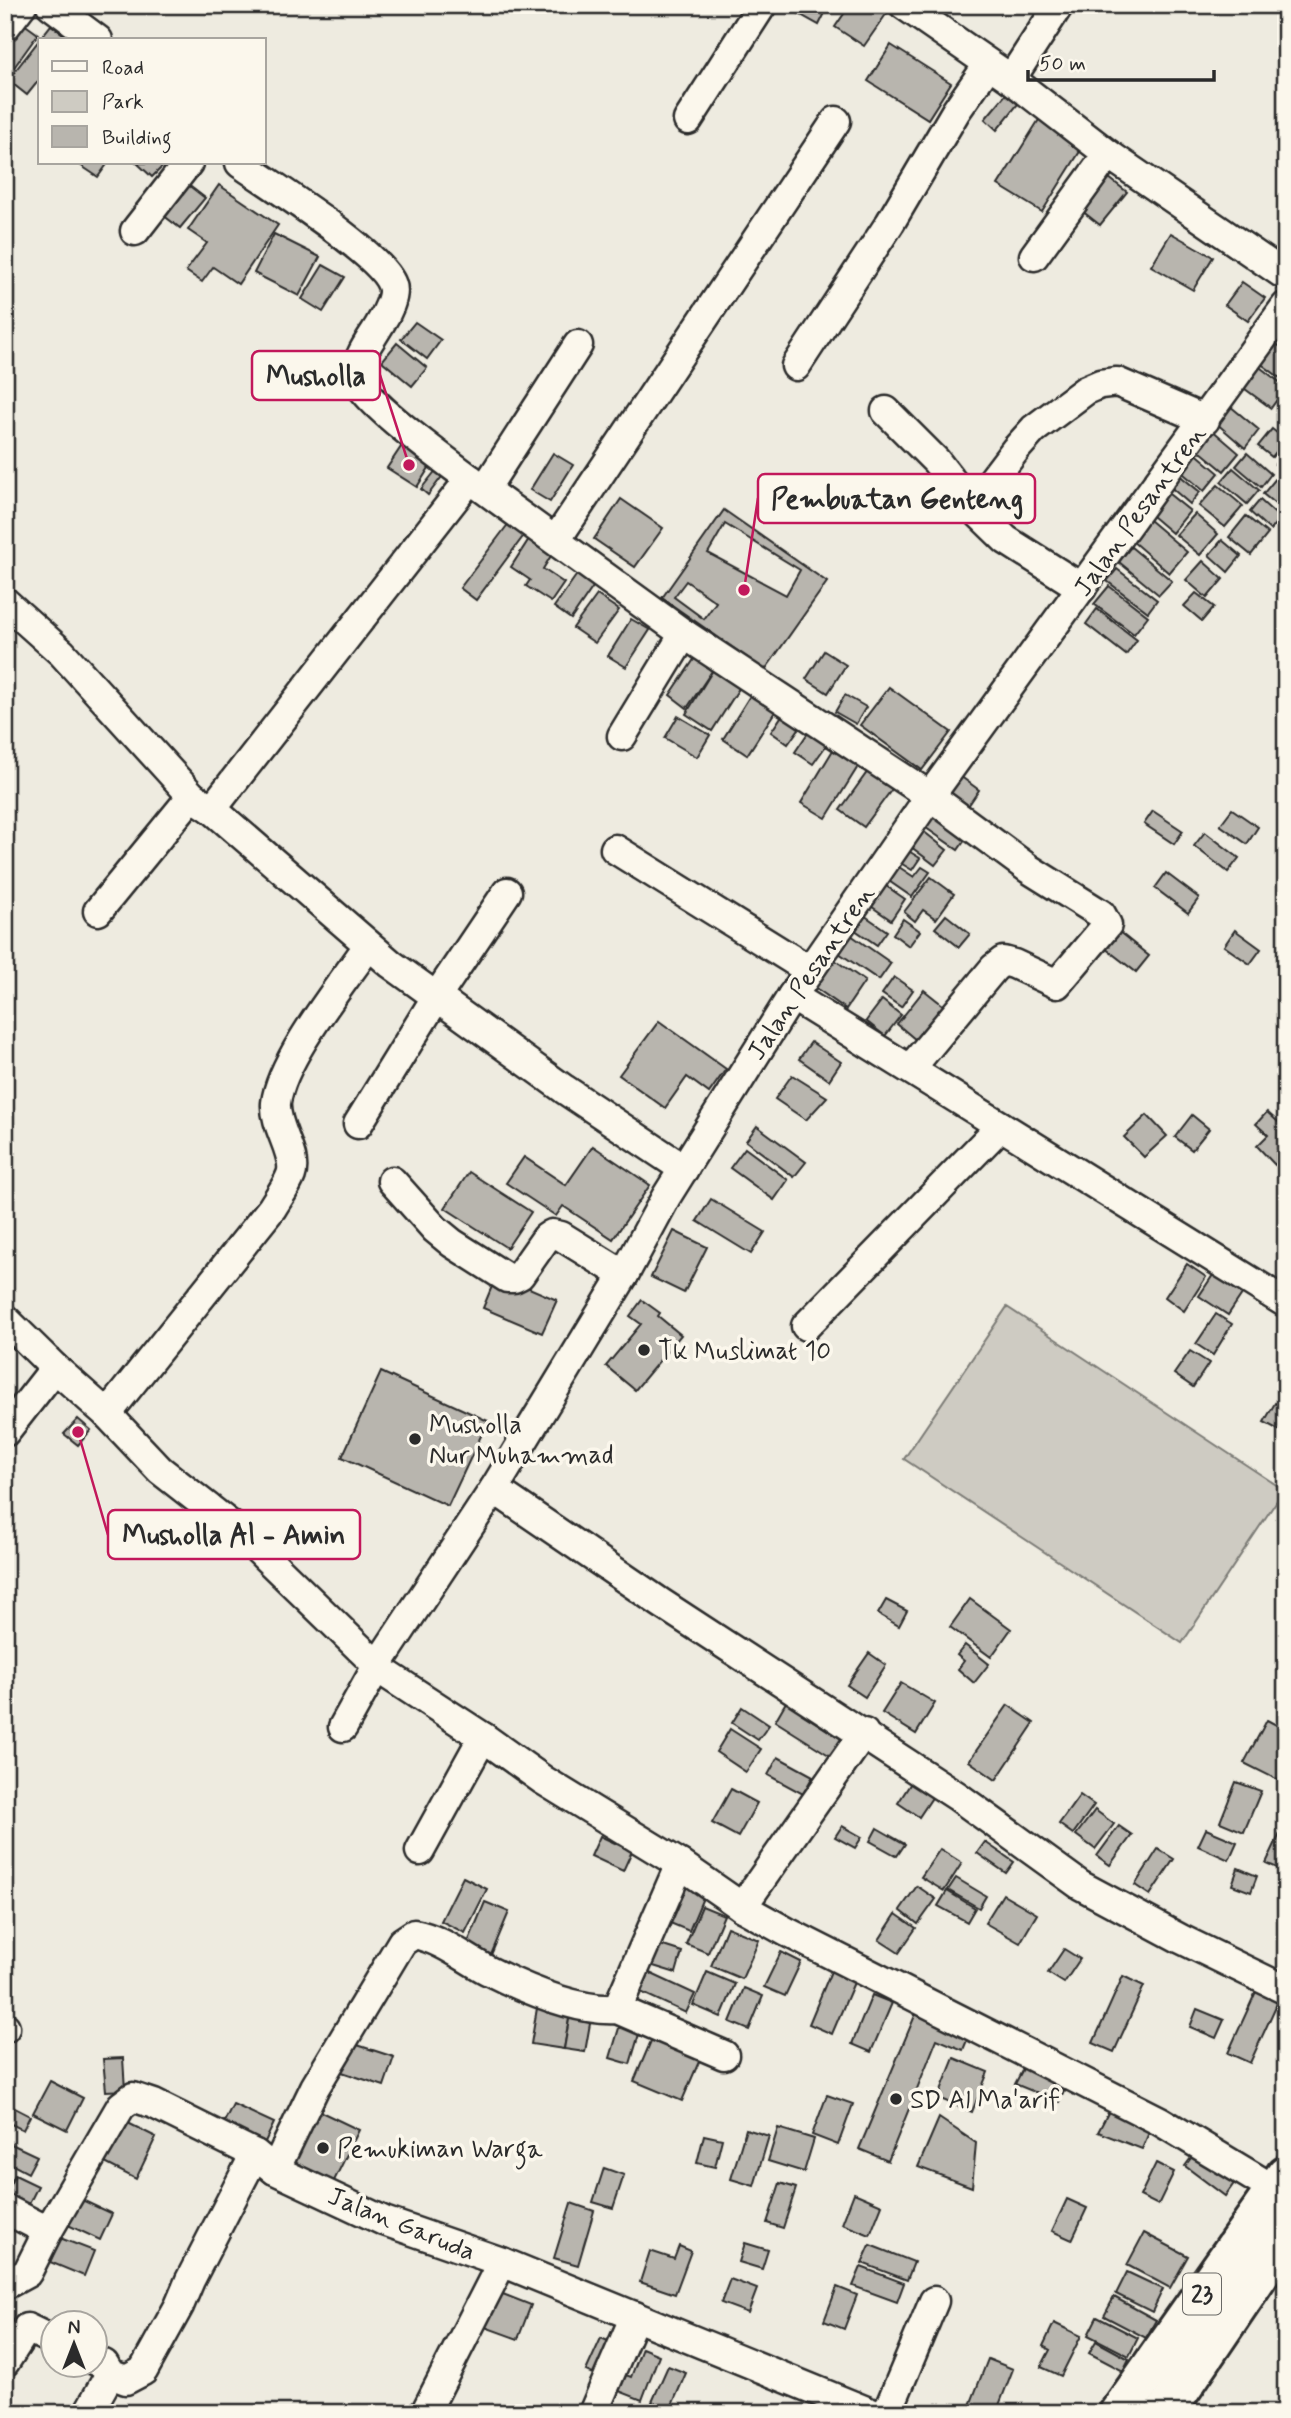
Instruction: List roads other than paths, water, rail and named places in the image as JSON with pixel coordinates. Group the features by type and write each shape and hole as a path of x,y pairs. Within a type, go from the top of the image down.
{"highway":[{"name":"23","path":"1119,2413 1280,2183"},
{"name":"23","path":"1165,2413 1286,2234"}],"street":[{"path":"5,27 22,5"},
{"path":"51,5 95,38"},
{"path":"688,120 762,5"},
{"path":"904,5 1108,154 1286,276"},
{"path":"796,366 890,223 956,111 999,72 1059,5"},
{"path":"556,540 836,121"},
{"path":"1034,256 1108,154"},
{"path":"135,231 187,164"},
{"path":"241,164 364,250 387,274 394,287 391,299 382,321 364,351 356,379 364,392 400,425 684,634 930,796 1029,869 1101,914 1107,925 1056,984 1003,961 994,968 910,1069"},
{"name":"Jalan Pesantren","path":"343,1727 500,1494 684,1169 809,970 930,796 1286,306"},
{"path":"98,911 202,802 477,484 578,345"},
{"path":"972,507 1034,429 1086,390 1100,384 1116,382 1205,420"},
{"path":"886,411 936,461 972,507 1006,540 1082,588"},
{"path":"5,602 62,653 202,802 368,946 564,1089 684,1169"},
{"path":"622,736 684,634"},
{"path":"615,849 809,970"},
{"path":"358,1124 507,892"},
{"path":"107,1414 271,1208 292,1173 289,1150 277,1121 276,1102 283,1080 299,1047 368,946"},
{"path":"792,996 1286,1303"},
{"path":"806,1326 1001,1126"},
{"path":"392,1181 435,1229 507,1278 520,1275 545,1238 552,1234 561,1236 624,1275"},
{"path":"5,1320 107,1414 160,1470 242,1534 381,1670 408,1690 483,1737 543,1780 680,1864 742,1907 1280,2183"},
{"path":"5,1432 55,1368"},
{"path":"500,1494 660,1603 864,1733 1080,1885 1181,1939 1286,1990"},
{"path":"742,1907 864,1733"},
{"path":"420,1851 483,1737"},
{"path":"617,2008 680,1864"},
{"path":"108,2370 126,2380 142,2371 180,2305 190,2280 321,2076 402,1942 414,1934 428,1936 488,1971 533,1990 584,2008 617,2008 724,2056"},
{"name":"Jalan Garuda","path":"48,2231 121,2106 134,2097 384,2221 502,2262 871,2413"},
{"path":"5,2209 48,2231 27,2273 5,2285"},
{"path":"425,2413 502,2262"},
{"path":"887,2413 934,2301"},
{"path":"593,2413 635,2316"},
{"path":"5,2362 27,2328 38,2333"},
{"path":"88,2413 98,2380"}],"place":[{"name":"Musholla","path":"409,465"},
{"name":"Pembuatan Genteng","path":"744,590"},
{"name":"Tk Muslimat 10","path":"644,1350"},
{"name":"Musholla Al - Amin","path":"78,1432"},
{"name":"Musholla Nur Muhammad","path":"415,1439"},
{"name":"SD Al Ma'arif","path":"896,2099"},
{"name":"Pemukiman Warga","path":"323,2148"}]}
